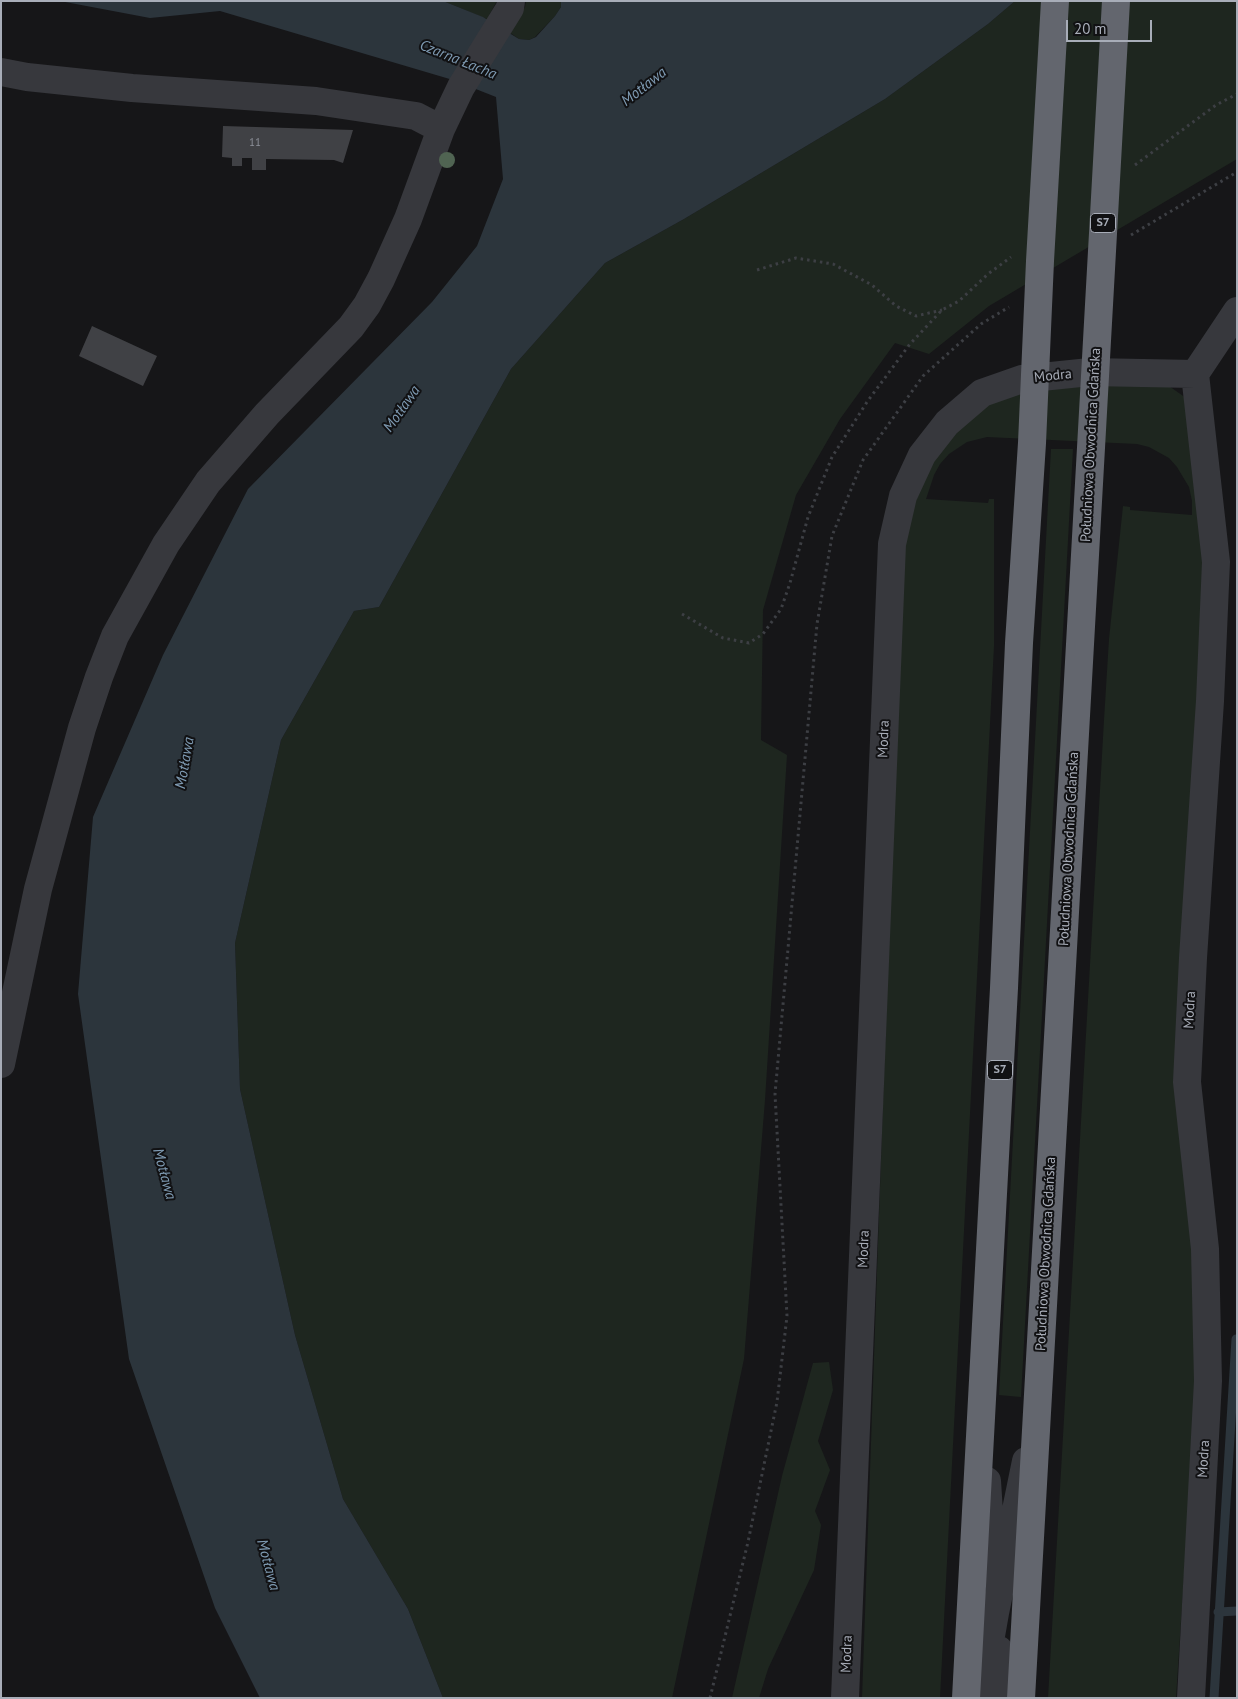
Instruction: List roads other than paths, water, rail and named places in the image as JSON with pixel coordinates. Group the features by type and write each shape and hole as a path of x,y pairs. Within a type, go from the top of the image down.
{"highway":[{"name":"S7","path":"966,1698 1004,988 1019,643 1032,443 1055,1"},
{"name":"Południowa Obwodnica Gdańska","path":"1021,1698 1116,1"}],"street":[{"path":"1,1064 38,889 82,728 115,636 166,544 208,482 267,414 351,327 367,305 408,219 441,128 461,87 507,11"},
{"path":"1,72 27,78 132,88 316,100 416,116 441,128"},
{"path":"1195,374 1237,311"},
{"name":"Modra","path":"845,1698 892,544 904,496 922,455 947,423 982,393 1022,379 1090,372 1195,374 1216,562 1210,701 1192,958 1187,1082 1205,1250 1208,1382 1191,1698"},
{"path":"982,1394 995,1612 1003,1698"},
{"path":"980,1698 995,1612 1038,1399"}],"water":[{"path":"60,1 443,1 483,17 519,39 529,40 536,37 555,16 561,7 561,1 1015,1 988,24 885,99 684,219 605,263 511,369 379,607 354,611 281,740 235,943 240,1089 295,1335 343,1499 408,1609 443,1698 260,1698 215,1608 129,1359 78,994 93,817 163,655 248,489 432,302 477,246 503,179 496,97 453,80 220,11 150,18"}],"waterway":[{"path":"1214,1698 1236,1339"},
{"path":"1218,1612 1237,1611"}],"water label":[{"name":"Czarna Łacha","path":"458,60"},
{"name":"Motława","path":"644,87"},
{"name":"Motława","path":"402,409"},
{"name":"Motława","path":"185,763"},
{"name":"Motława","path":"164,1174"},
{"name":"Motława","path":"268,1565"}]}
